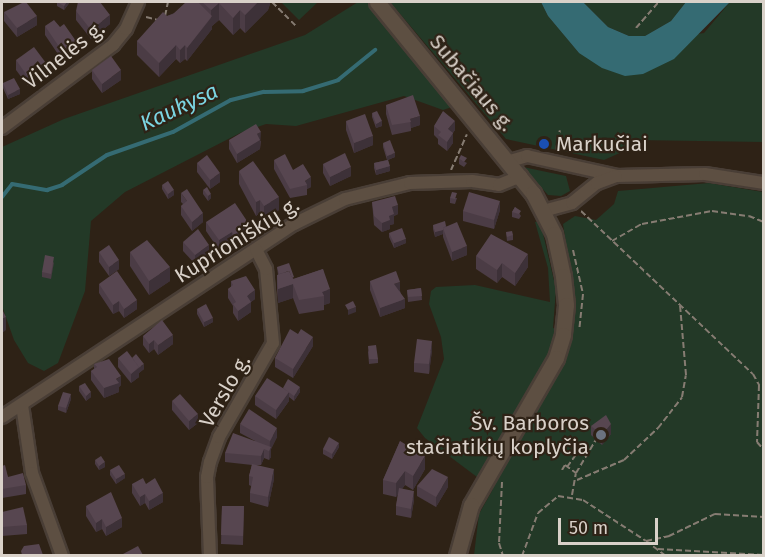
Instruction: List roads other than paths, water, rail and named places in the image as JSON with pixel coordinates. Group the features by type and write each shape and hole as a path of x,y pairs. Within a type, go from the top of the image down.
{"street":[{"name":"Subačiaus g.","path":"377,2 521,176 543,211 554,234 562,276 563,335 548,377 471,505 458,555"},
{"name":"Vilnelės g.","path":"2,128 113,45 136,7"},
{"path":"510,161 527,156 617,176 705,174 764,183"},
{"path":"581,169 588,189"},
{"name":"Kuprioniškių g.","path":"2,417 294,224 345,199 410,183 451,182 499,185 521,176"},
{"path":"543,211 572,203 588,189 617,176"},
{"name":"Verslo g.","path":"210,555 207,477 210,462 219,436 273,343 266,270 256,249"},
{"path":"22,405 32,473 62,555"}],"water":[{"path":"541,2 583,2 608,27 629,36 645,36 671,21 686,2 730,2 674,59 643,74 625,76 602,68 579,53 548,16"}],"waterway":[{"name":"Kaukysa","path":"2,197 12,184 47,190 62,185 107,155 173,132 231,100 264,92 303,91 338,80 375,50"}],"place":[{"name":"Markučiai","path":"544,144"},
{"name":"Šv. Barboros stačiatikių koplyčia","path":"601,435"}]}
